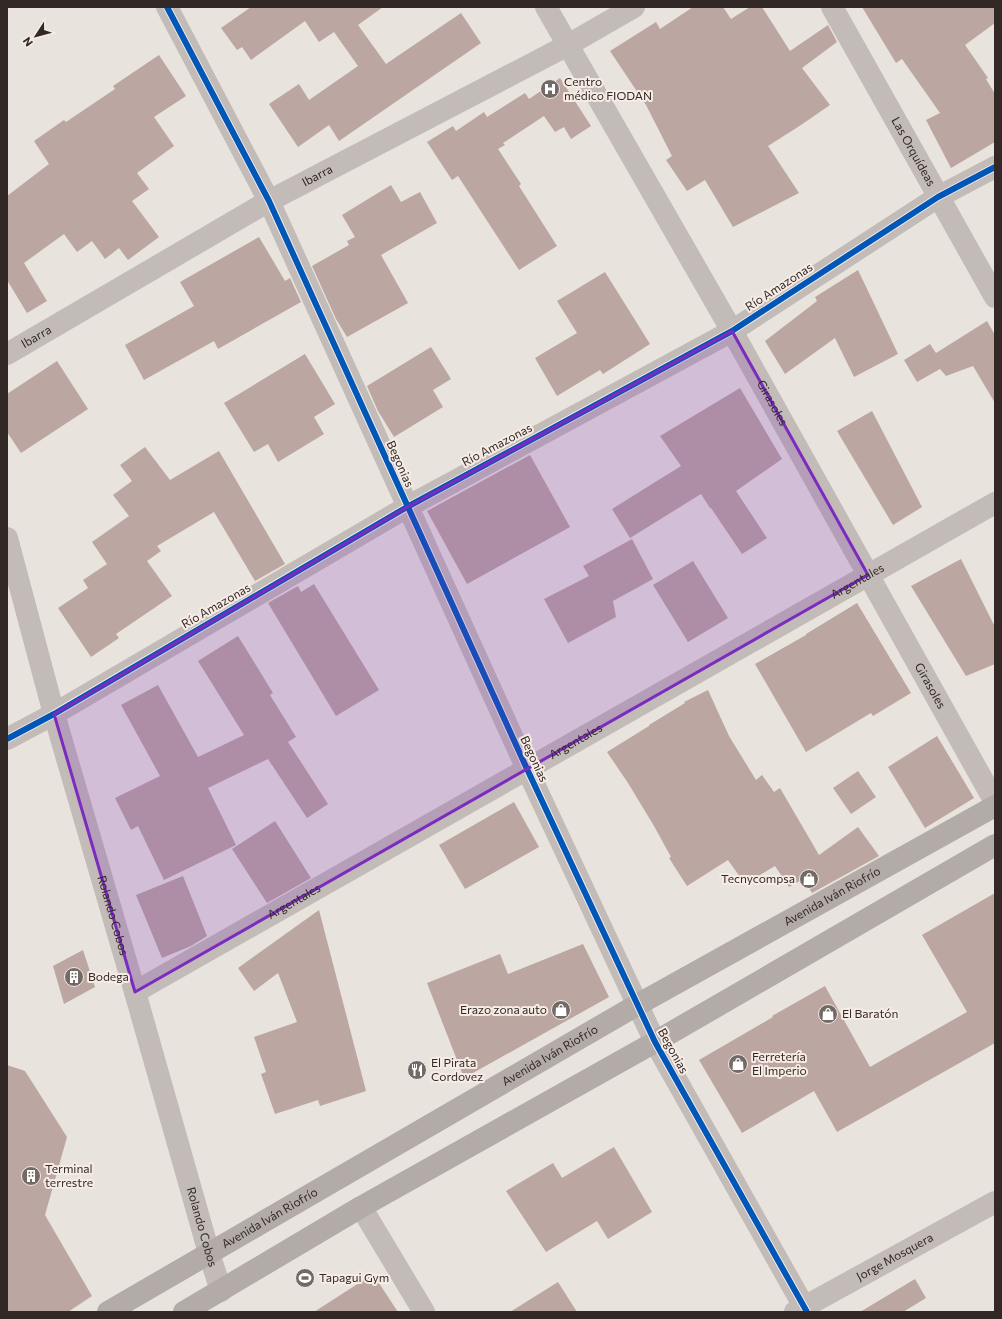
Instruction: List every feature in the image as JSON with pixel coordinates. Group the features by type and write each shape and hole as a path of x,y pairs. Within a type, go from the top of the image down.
{"main road":[{"name":"Avenida Iván Riofrío","path":"108,1312 637,1005 995,806"},
{"path":"184,1312 361,1207 655,1042 995,845"}],"street":[{"name":"Begonias","path":"167,7 269,202 527,769 655,1042 802,1310"},
{"name":"Girasoles","path":"546,7 732,331 995,802"},
{"name":"Ibarra","path":"7,354 269,202 568,44 634,7"},
{"name":"Las Orquídeas","path":"832,7 995,297"},
{"name":"Río Amazonas","path":"7,739 54,714 407,506 732,331 938,196 995,166"},
{"name":"Argentales","path":"135,992 995,503"},
{"name":"Rolando Cobos","path":"7,538 54,714 209,1254 221,1291"},
{"name":"Jorge Mosquera","path":"802,1310 995,1202"},
{"path":"361,1207 424,1312"}],"highlighted area":[{"path":"732,331 868,575 135,992 54,714 407,507"}],"building":[{"path":"251,7 383,7 358,25 386,64 461,13 481,43 339,141 329,125 298,147 269,104 299,84 309,100 358,66 334,32 319,42 305,21 251,60 242,47 237,50 221,28"},
{"path":"693,7 723,7 731,19 750,7 762,7 790,51 828,25 837,42 802,68 830,105 768,146 799,193 733,227 705,180 687,191 666,160 672,156 646,105 610,51 656,22 660,29"},
{"path":"862,7 995,7 995,23 965,45 988,78 986,79 995,94 995,142 951,168 926,120 940,113 902,59 896,63"},
{"path":"159,55 186,96 154,117 174,146 137,173 149,189 132,201 159,237 128,260 119,248 105,259 92,241 77,252 64,234 24,263 47,301 27,313 7,280 7,196 49,164 34,141 64,120 66,122 115,89 113,86"},
{"path":"560,78 591,126 571,139 564,127 555,132 544,116 503,143 505,145 498,149 521,184 519,186 557,246 519,270 458,176 452,180 427,142 453,126 456,131 484,112 487,117 525,93 529,99"},
{"path":"391,185 401,202 420,192 437,223 381,255 408,303 347,337 336,319 312,266 349,245 347,241 355,237 342,215"},
{"path":"259,237 285,281 290,278 301,302 218,349 214,341 144,380 125,345 194,306 180,282"},
{"path":"858,270 898,354 854,377 835,338 785,374 765,341 817,301 815,297"},
{"path":"605,272 650,344 603,374 600,370 557,396 535,358 577,333 557,301"},
{"path":"987,321 995,335 995,403 973,366 946,376 940,369 917,382 904,360 930,344 936,353"},
{"path":"431,347 451,379 433,390 443,407 394,437 378,411 367,386"},
{"path":"305,354 335,404 314,417 324,434 278,462 268,444 254,452 224,403"},
{"path":"57,361 88,409 21,453 7,432 7,394"},
{"path":"740,388 782,459 736,491 767,538 742,554 701,494 630,538 612,509 681,466 660,436"},
{"path":"872,411 922,507 893,525 837,431"},
{"path":"145,447 170,480 219,451 285,564 255,581 214,512 157,546 161,551 147,561 172,596 116,634 119,638 91,657 58,608 88,588 83,580 107,564 92,542 129,516 113,495 132,481 120,465"},
{"path":"530,455 570,527 467,584 427,511"},
{"path":"632,539 653,579 613,601 616,617 568,643 544,599 589,576 583,566"},
{"path":"961,559 995,627 995,664 966,676 911,586"},
{"path":"693,561 728,618 688,642 653,585"},
{"path":"314,584 379,690 336,716 268,603 298,586 301,592"},
{"path":"857,603 911,693 873,716 871,713 806,752 755,664 806,635"},
{"path":"238,636 273,693 270,695 296,737 288,742 328,804 307,818 268,759 208,788 236,845 164,880 138,826 131,830 115,798 160,776 121,705 158,685 198,757 244,735 198,661"},
{"path":"708,690 729,736 756,780 762,775 774,792 780,788 819,855 858,827 879,856 812,893 803,879 789,887 775,866 745,884 728,860 687,886 669,858 671,857 654,826 607,752 685,703 684,702"},
{"path":"937,736 974,798 925,828 888,767"},
{"path":"858,771 876,797 851,814 833,788"},
{"path":"514,802 539,847 465,889 439,845"},
{"path":"275,821 311,878 267,903 232,849"},
{"path":"183,876 207,936 191,946 162,958 136,895"},
{"path":"995,893 995,1043 837,1132 814,1091 742,1133 699,1060 825,986 870,1067 967,1012 922,935"},
{"path":"319,910 366,1091 320,1106 318,1100 275,1114 261,1074 266,1072 254,1037 297,1022 278,973 254,991 238,968"},
{"path":"583,944 609,997 464,1078 427,983 500,954 508,974"},
{"name":"Bodega","path":"83,950 95,987 64,1004 53,966"},
{"name":"Terminal terrestre","path":"7,1065 25,1071 67,1137 45,1215 92,1296 68,1312 7,1312"},
{"path":"614,1147 652,1212 608,1239 597,1221 546,1252 506,1191 553,1163 562,1178"},
{"path":"373,1274 398,1312 314,1312"},
{"path":"915,1279 926,1298 903,1312 860,1312"},
{"path":"558,1282 577,1312 510,1312"}],"cycle path":[{"path":"167,7 269,201 527,769 655,1042 807,1312"},
{"path":"7,739 54,714 407,507 732,331 938,197 995,167"}],"place":[{"name":"Centro médico FIODAN","path":"550,89"},
{"name":"Tecnycompsa","path":"809,879"},
{"name":"Bodega","path":"74,977"},
{"name":"Erazo zona auto","path":"561,1010"},
{"name":"El Baratón","path":"828,1014"},
{"name":"Ferretería El Imperio","path":"738,1064"},
{"name":"El Pirata Cordovez","path":"417,1070"},
{"name":"Terminal terrestre","path":"31,1176"},
{"name":"Tapagui Gym","path":"305,1278"}]}
